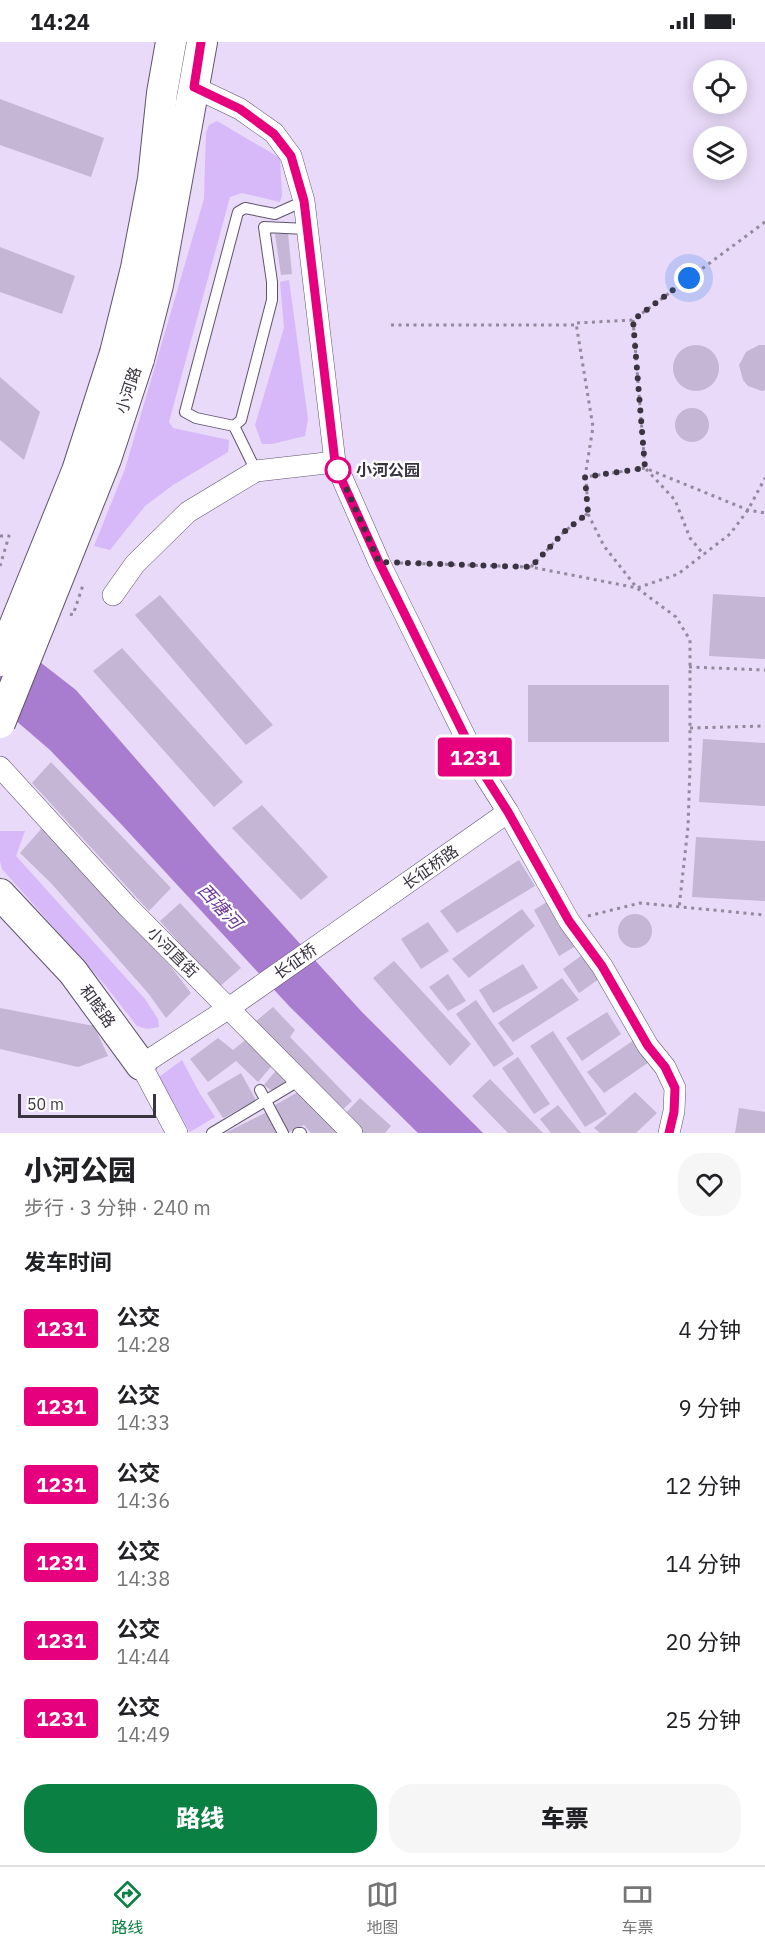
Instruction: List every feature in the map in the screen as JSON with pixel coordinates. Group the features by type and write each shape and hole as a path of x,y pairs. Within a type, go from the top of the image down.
{"main road":[{"name":"小河路","path":"0,723 102,470 127,356 136,268 153,179 162,93 171,42"},
{"name":"小河路","path":"0,662 77,471 158,285 201,42"},
{"name":"和睦路","path":"0,894 73,972 141,1065"}],"street":[{"path":"194,87 240,109 274,134 291,156 304,201 335,462 379,562 482,771 508,812 569,921 602,966 648,1046 665,1067 675,1088 674,1112 669,1133"},
{"path":"113,595 135,564 188,512 256,471 335,462"},
{"name":"小河直街","path":"0,767 127,906 234,1005 300,1080 352,1133"},
{"name":"长征桥路","path":"352,921 508,812"},
{"name":"长征桥","path":"234,1005 352,921"},
{"path":"141,1065 234,1005"},
{"name":"和睦路","path":"141,1065 177,1133"}],"lane":[{"path":"234,426 196,418 185,412 238,212 245,208 275,214 304,201"},
{"path":"234,426 241,420 272,300 272,282 264,227 258,211"},
{"path":"264,227 307,229"},
{"path":"234,426 256,471"},
{"path":"212,1133 267,1102 300,1080"},
{"path":"260,1090 283,1133"}],"path":[{"path":"392,325 576,323 633,320 765,222"},
{"path":"633,320 645,468 675,500 690,538 704,555"},
{"path":"576,323 593,428 585,477 588,513 604,546 637,588 676,616 690,640 688,827 679,908"},
{"path":"585,477 645,468 748,510 765,513"},
{"path":"379,562 531,567 637,588 678,574 730,534 748,510 765,478"},
{"path":"531,567 564,532 588,513"},
{"path":"0,536 9,536 0,566"},
{"path":"689,668 765,670"},
{"path":"690,728 765,726"},
{"path":"569,921 640,903 765,915"}],"shaded area":[{"path":"217,121 280,158 282,195 280,202 242,193 230,197 169,422 173,428 229,440 228,452 173,485 145,506 110,550 94,546 125,469 204,199 206,133 209,125"},
{"path":"289,280 308,419 305,436 272,444 262,444 255,425 284,328 280,282"},
{"path":"0,831 25,831 16,856 145,999 158,1019 159,1027 147,1029 137,1026 105,985 2,869"},
{"path":"182,1060 215,1117 190,1132 159,1077"}],"water":[{"name":"西塘河","path":"0,631 76,690 216,851 361,1011 483,1133 418,1133 289,1006 50,750 0,707"}],"building":[{"path":"0,99 104,138 91,177 0,145"},
{"path":"288,233 292,274 281,275 275,234"},
{"path":"0,247 75,276 62,314 0,292"},
{"path":"696,345 712,352 719,368 712,384 696,391 680,384 673,368 680,352"},
{"path":"759,345 765,345 765,390 762,391 748,386 743,380 739,365 746,352"},
{"path":"0,377 40,412 24,460 0,440"},
{"path":"692,408 704,413 709,425 704,437 692,442 680,437 675,425 680,413"},
{"path":"713,594 765,597 765,659 709,656"},
{"path":"160,595 273,725 246,745 135,615"},
{"path":"122,648 243,782 214,807 93,671"},
{"path":"528,685 669,685 669,742 528,742"},
{"path":"703,739 765,743 765,806 699,802"},
{"path":"51,762 171,888 149,911 32,783"},
{"path":"262,805 328,877 301,900 232,828"},
{"path":"42,828 171,967 191,993 166,1018 148,993 51,883 20,853"},
{"path":"696,837 765,841 765,901 692,897"},
{"path":"519,860 535,886 457,933 440,911"},
{"path":"550,900 576,946 559,956 534,910"},
{"path":"180,903 241,968 219,987 160,921"},
{"path":"522,909 535,926 469,978 452,959"},
{"path":"635,914 647,919 652,931 647,943 635,948 623,943 618,931 623,919"},
{"path":"428,922 449,951 421,969 401,939"},
{"path":"585,953 602,977 579,993 563,969"},
{"path":"394,961 471,1044 450,1066 373,978"},
{"path":"523,964 538,988 493,1013 479,990"},
{"path":"448,974 466,1001 448,1011 429,987"},
{"path":"562,978 579,1000 513,1042 498,1023"},
{"path":"476,1000 514,1054 494,1067 456,1014"},
{"path":"273,1007 295,1030 290,1037 352,1101 340,1112 255,1022"},
{"path":"0,1008 94,1026 108,1056 78,1067 0,1049"},
{"path":"607,1012 621,1034 582,1061 566,1038"},
{"path":"553,1031 607,1114 585,1127 530,1046"},
{"path":"249,1037 275,1062 258,1082 236,1061 208,1082 190,1059 218,1038 233,1050"},
{"path":"637,1038 652,1060 604,1093 587,1072"},
{"path":"518,1057 550,1104 534,1114 502,1068"},
{"path":"278,1068 289,1078 275,1093 264,1085"},
{"path":"241,1073 256,1100 223,1118 207,1093"},
{"path":"490,1079 543,1133 508,1133 472,1096"},
{"path":"298,1092 341,1133 311,1133 304,1125 287,1133 275,1105"},
{"path":"635,1092 657,1113 636,1133 600,1133 594,1128"},
{"path":"360,1098 391,1126 385,1133 362,1133 344,1115"},
{"path":"558,1105 581,1133 551,1133 540,1119"},
{"path":"739,1108 765,1112 765,1133 735,1133"},
{"path":"269,1111 279,1133 225,1133"}],"bus line":[{"name":"1231","path":"201,42 194,87 240,109 274,134 291,156 304,201 335,462 355,512 482,771 508,812 569,921 602,966 648,1046 665,1067 675,1088 674,1112 669,1133"}],"place":[{"name":"小河公园","path":"338,470"}],"route":[{"path":"338,470 379,562 531,567 564,532 588,513 585,477 645,468 633,320 689,278"}]}
